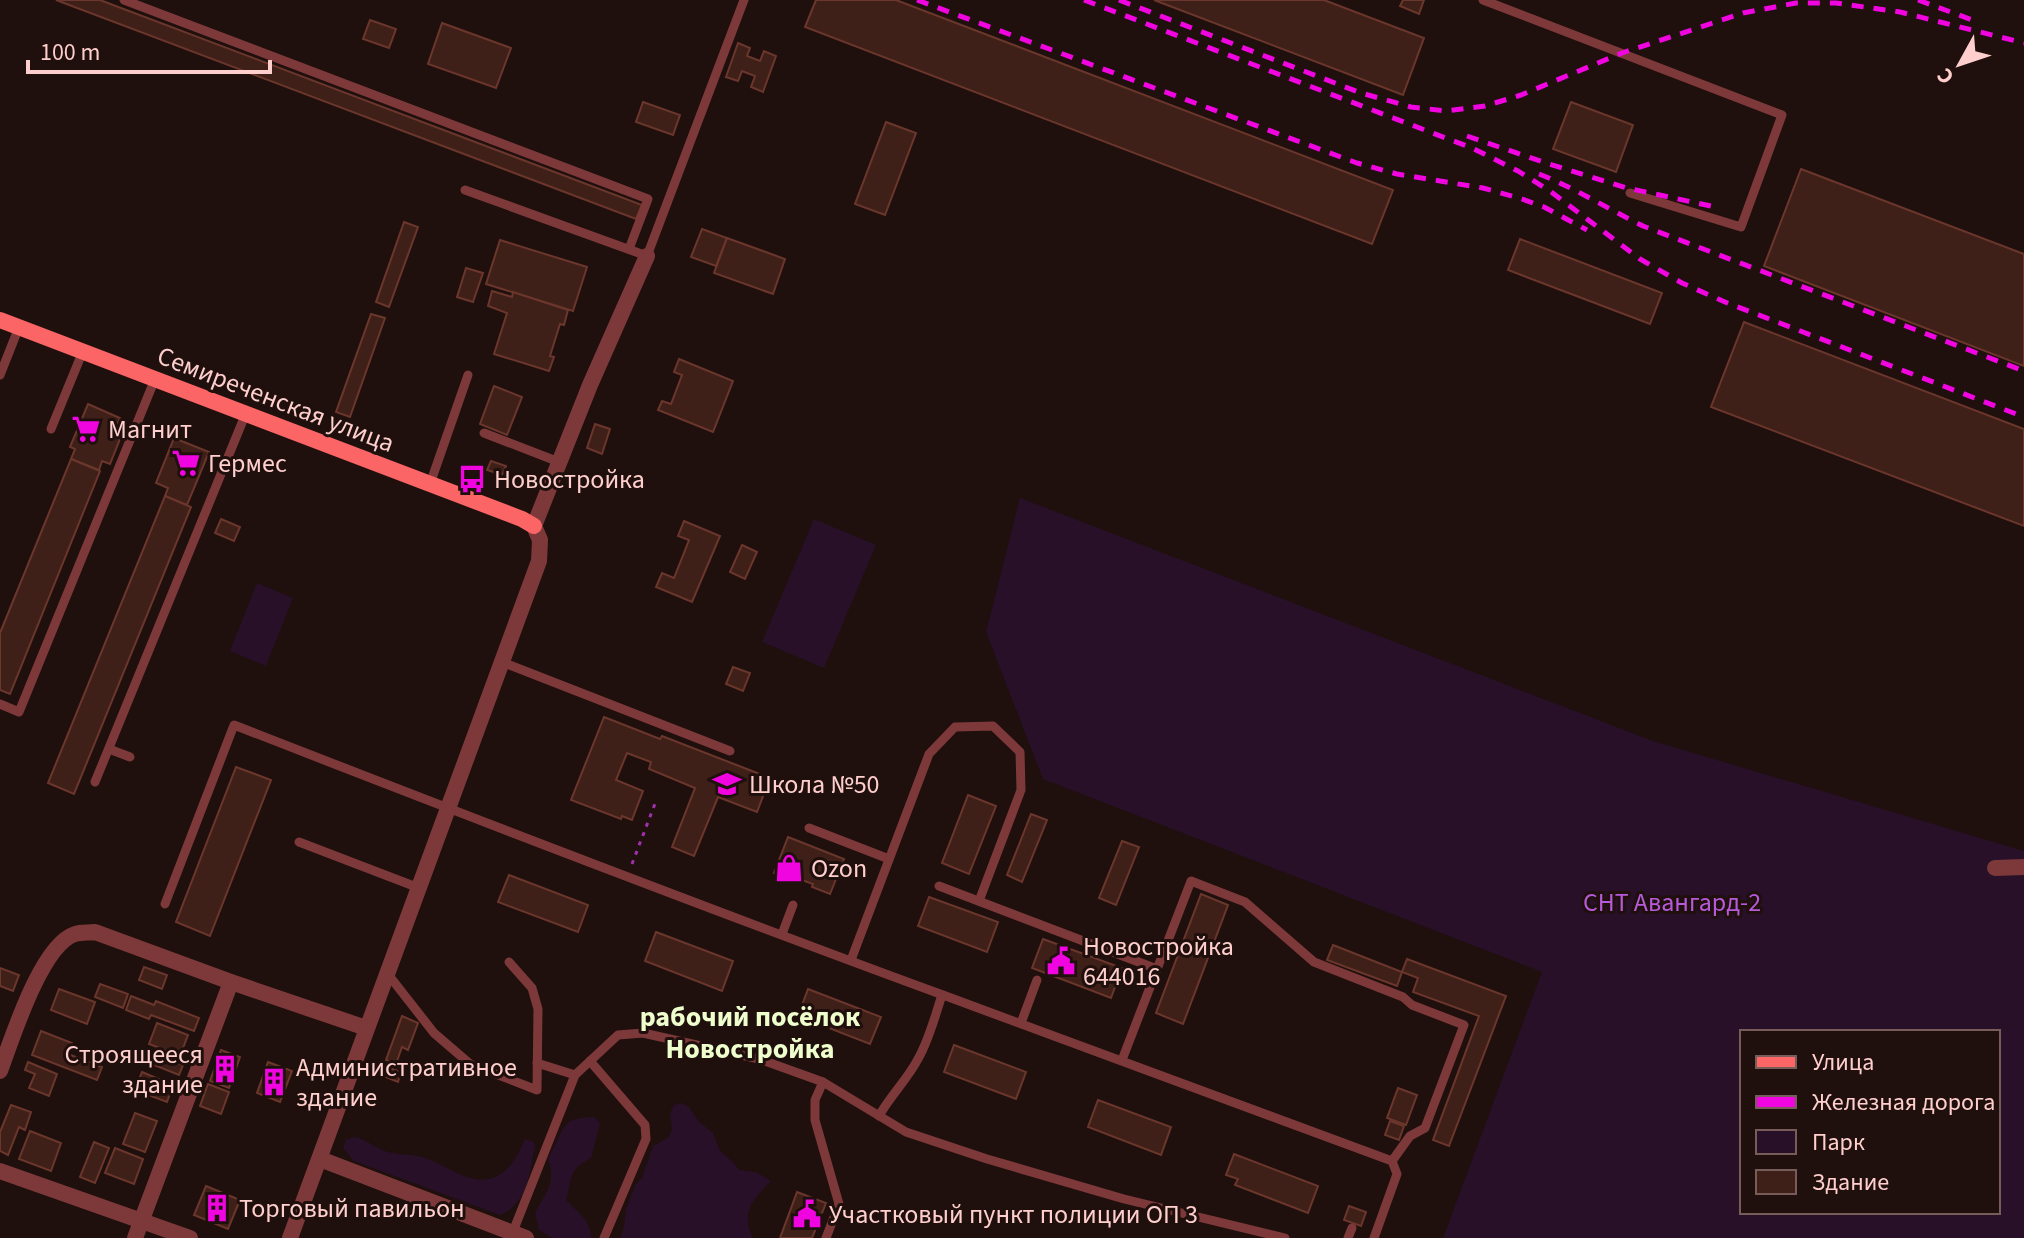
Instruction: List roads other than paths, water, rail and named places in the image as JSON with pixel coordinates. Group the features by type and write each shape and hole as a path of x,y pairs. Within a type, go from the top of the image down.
{"main road":[{"name":"Семиреченская улица","path":"0,320 534,526"}],"street":[{"path":"290,1238 539,561 540,540 534,526 590,385 647,256"},
{"path":"1995,868 2024,867"},
{"path":"0,1071 35,981 57,947 74,934 95,932 366,1028"},
{"path":"135,1238 231,982"},
{"path":"320,1159 517,1236"},
{"path":"0,1171 190,1238"}],"lane":[{"path":"124,0 648,199 629,249"},
{"path":"465,190 647,256 744,0"},
{"path":"1483,0 1782,115 1741,227 1630,193"},
{"path":"0,375 19,327"},
{"path":"51,429 83,351"},
{"path":"430,484 468,375"},
{"path":"0,704 19,712 155,379"},
{"path":"95,782 246,413"},
{"path":"484,433 559,462"},
{"path":"502,662 730,751"},
{"path":"165,904 234,725 942,995 1392,1161 1397,1174 1374,1238"},
{"path":"851,960 929,754 955,727 993,726 1020,752 1021,790 979,901"},
{"path":"109,749 130,757"},
{"path":"809,828 889,859"},
{"path":"299,842 419,888"},
{"path":"1122,1060 1191,881 1245,902 1314,962 1464,1025 1425,1128 1410,1136 1392,1161"},
{"path":"939,886 1157,969"},
{"path":"782,934 793,905"},
{"path":"387,973 434,1033 470,1064 537,1090 538,1009 532,988 509,962"},
{"path":"1021,1023 1037,980"},
{"path":"879,1116 919,1057 942,995"},
{"path":"517,1236 575,1075 618,1035 643,1033 759,1059 823,1082 906,1132 1002,1163 1124,1199 1285,1238"},
{"path":"590,1061 645,1125 646,1139 604,1238"},
{"path":"537,1063 575,1075"},
{"path":"823,1082 815,1100 815,1120 839,1204 826,1238"},
{"path":"1366,1238 1378,1226"}],"railway":[{"path":"917,0 1357,163 1397,174 1483,188 1522,199 1587,230"},
{"path":"1084,0 1472,148 1550,191 1640,259 1682,283 2024,417"},
{"path":"1119,0 1361,93 1411,107 1446,111 1485,106 1521,95 1622,53 1743,13 1796,3 1836,3 1900,12 2024,43"},
{"path":"1918,0 1975,21"},
{"path":"1467,136 1627,188 1720,208"},
{"path":"1539,174 1643,226 2024,371"}],"place":[{"name":"Магнит","path":"86,429"},
{"name":"Гермес","path":"186,463"},
{"name":"Новостройка","path":"472,479"},
{"name":"Школа №50","path":"727,784"},
{"name":"Ozon","path":"789,868"},
{"name":"Новостройка 644016","path":"1061,961"},
{"name":"Строящееся здание","path":"225,1069"},
{"name":"Административное здание","path":"274,1082"},
{"name":"Торговый павильон","path":"217,1208"},
{"name":"Участковый пункт полиции ОП 3","path":"807,1214"}],"district":[{"name":"рабочий посёлок Новостройка","path":"750,1032"}],"park label":[{"name":"СНТ Авангард-2","path":"1672,902"}]}
